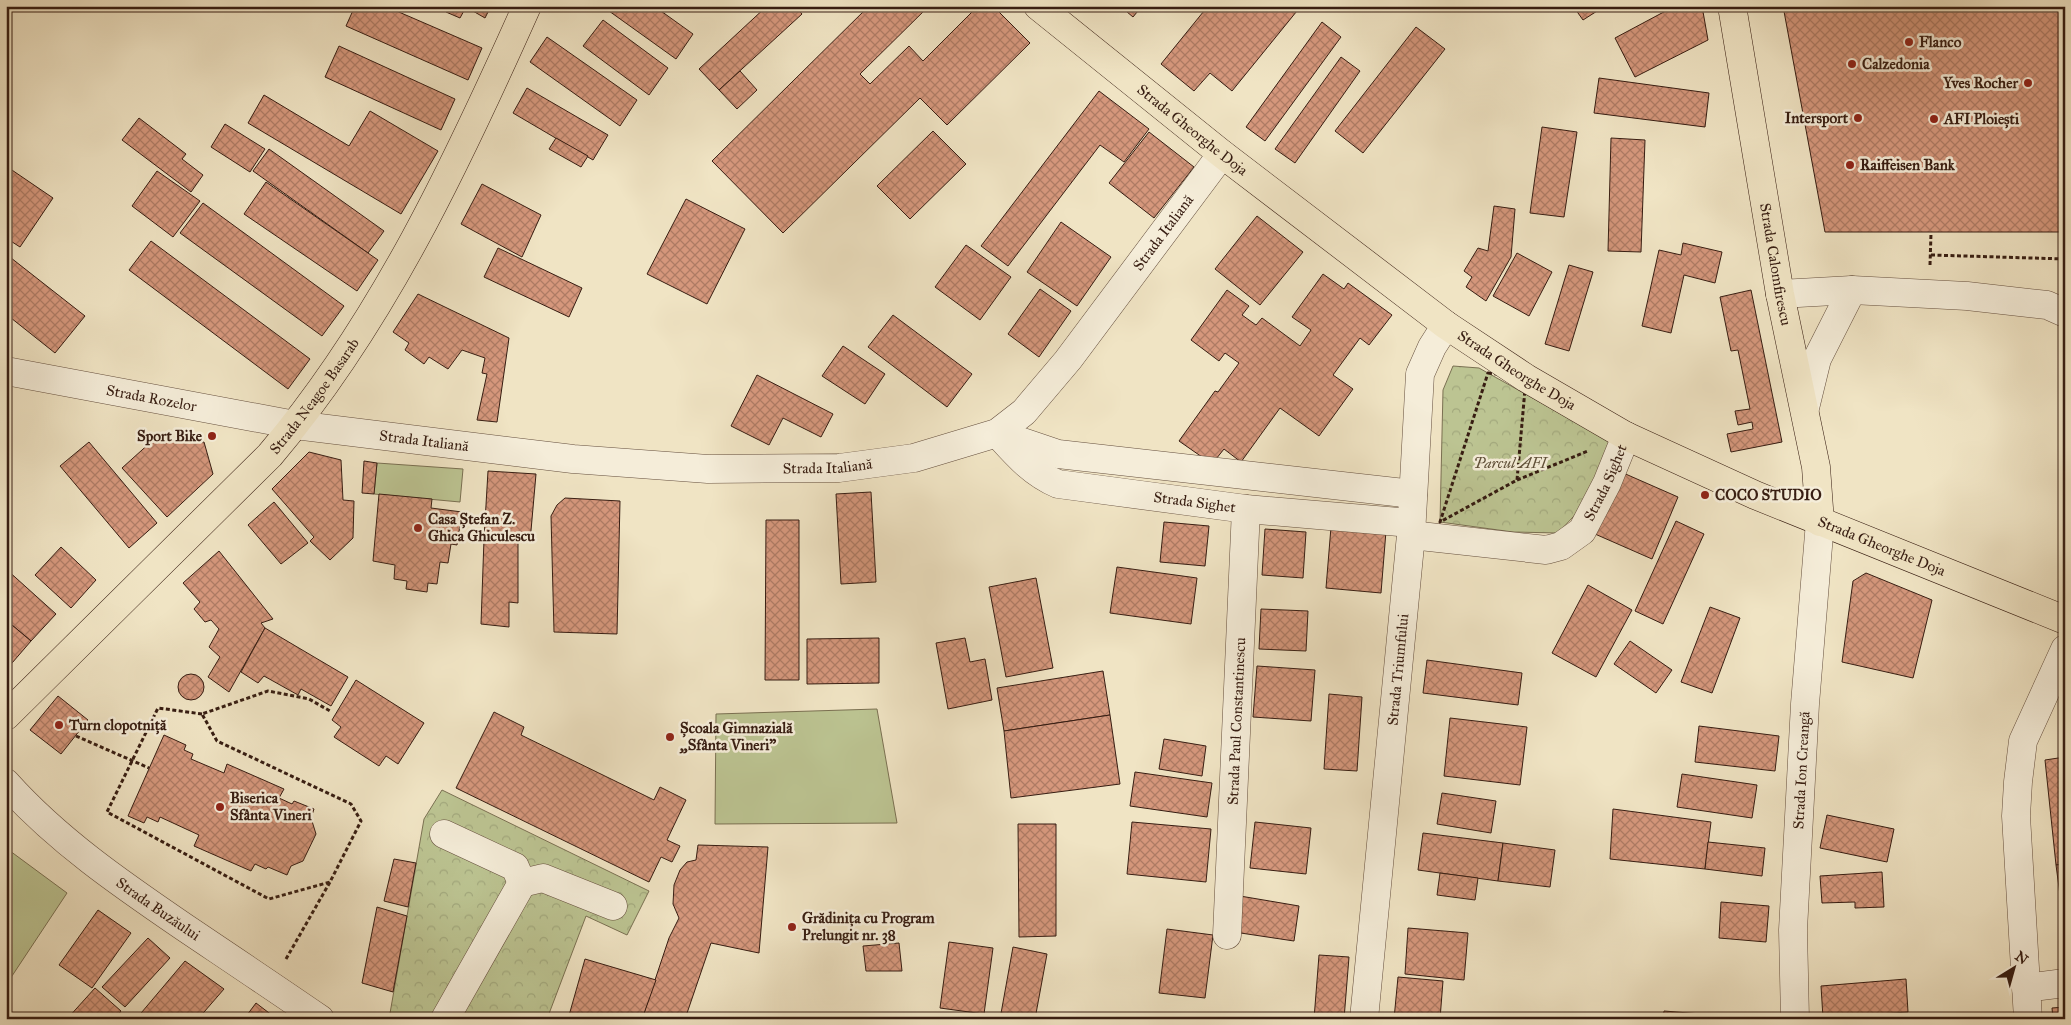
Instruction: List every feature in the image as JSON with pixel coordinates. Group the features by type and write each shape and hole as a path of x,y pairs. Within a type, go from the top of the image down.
{"main road":[{"name":"Strada Neagoe Basarab","path":"6,716 252,474 295,425 356,338 421,227 461,149 528,6"},
{"name":"Strada Gheorghe Doja","path":"1038,6 1222,154 1446,325 1526,378 1626,436 1820,522 2065,620"},
{"name":"Strada Calomfirescu","path":"1732,6 1780,294 1816,468 1820,522"}],"street":[{"name":"Strada Italiană","path":"295,425 573,458 708,469 839,468 914,458 997,433 1024,412 1068,360 1222,154"},
{"path":"1805,408 1818,360 1852,290"},
{"path":"1780,294 1852,290 1975,297 2047,305 2065,313"},
{"name":"Strada Triumfului","path":"1364,1019 1411,528 1420,374 1432,347 1446,325"},
{"name":"Strada Rozelor","path":"6,371 295,425"},
{"path":"997,433 1058,454 1413,494"},
{"name":"Strada Sighet","path":"997,433 1025,465 1044,478 1058,484 1246,509 1411,528 1546,550 1560,546 1582,532 1607,483 1626,436"},
{"name":"Strada Paul Constantinescu","path":"1228,935 1246,509"},
{"name":"Strada Ion Creangă","path":"1795,1019 1793,930 1805,704 1820,522"},
{"path":"2028,1019 2016,816 2018,782 2023,741 2065,650"},
{"name":"Strada Buzăului","path":"6,784 50,828 144,900 320,1019"},
{"path":"444,834 515,867 522,883"},
{"path":"445,1019 522,883 543,878 613,906"},
{"path":"2026,988 2065,983"}],"path":[{"path":"1931,255 2065,259"},
{"path":"1516,480 1526,378 1488,373 1440,522 1516,480 1626,436"},
{"path":"330,711 309,699 268,691 202,714 158,708 107,812 269,899 330,882"},
{"path":"202,714 216,741 351,804 361,821 330,882 270,985"},
{"path":"76,736 149,768"}],"green space":[{"name":"Parcul AFI","path":"1453,366 1479,368 1611,442 1587,502 1558,533 1513,532 1440,522 1443,390"},
{"path":"377,463 463,469 460,502 374,494"},
{"path":"877,709 897,823 715,824 716,714"},
{"path":"442,790 649,891 627,935 586,916 547,1019 389,1019 424,819"},
{"path":"6,848 67,893 6,985"}],"building":[{"path":"355,6 385,6 482,48 468,80 346,26"},
{"path":"448,6 491,6 485,18 466,7 460,18 446,12"},
{"path":"602,6 654,6 693,34 676,59"},
{"path":"767,6 795,6 802,14 719,90 699,69"},
{"path":"869,6 929,6 860,74 870,84 909,46 923,61 978,6 993,6 1030,43 947,125 920,98 783,233 712,161"},
{"path":"1120,6 1142,6 1133,17"},
{"path":"1208,6 1301,6 1232,91 1210,73 1194,91 1161,64"},
{"path":"1573,6 1605,6 1583,20"},
{"path":"1675,6 1702,6 1708,40 1635,77 1615,38"},
{"name":"AFI Ploiești","path":"1783,6 2065,6 2065,232 1825,232"},
{"path":"603,20 668,68 649,95 583,46"},
{"path":"1322,22 1341,37 1265,141 1246,127"},
{"path":"1416,27 1445,49 1363,153 1335,131"},
{"path":"547,37 637,100 620,126 530,62"},
{"path":"339,46 455,99 441,130 325,77"},
{"path":"1341,57 1360,71 1295,163 1275,149"},
{"path":"740,71 757,90 737,109 719,90"},
{"path":"1599,78 1709,93 1705,127 1594,113"},
{"path":"527,88 608,135 593,160 513,113"},
{"path":"1099,91 1149,129 1124,162 1100,145 1008,266 981,246"},
{"path":"264,95 349,146 370,111 438,151 401,214 248,123"},
{"path":"139,118 186,154 182,159 203,175 191,192 122,140"},
{"path":"225,124 265,149 250,172 211,147"},
{"path":"1542,127 1577,132 1564,217 1530,213"},
{"path":"933,131 966,164 910,219 877,186"},
{"path":"1149,132 1194,167 1154,218 1109,183"},
{"path":"556,138 588,156 581,167 549,149"},
{"path":"1611,138 1645,140 1641,252 1608,251"},
{"path":"269,149 384,231 368,253 253,171"},
{"path":"6,166 53,198 20,247 6,238"},
{"path":"157,171 200,201 173,237 132,206"},
{"path":"266,182 378,260 357,291 244,214"},
{"path":"482,184 541,215 522,257 461,224"},
{"path":"686,199 745,229 707,304 647,274"},
{"path":"203,203 344,306 322,336 180,233"},
{"path":"1494,206 1515,209 1511,257 1486,301 1466,287 1472,277 1464,271 1478,248 1488,251"},
{"path":"1257,216 1303,252 1260,305 1215,269"},
{"path":"1061,222 1111,257 1077,306 1027,272"},
{"path":"151,241 310,359 288,389 129,270"},
{"path":"1683,243 1722,252 1715,283 1684,275 1671,333 1642,326 1659,250 1681,255"},
{"path":"966,245 1011,277 980,320 935,287"},
{"path":"498,248 582,288 569,317 484,277"},
{"path":"1517,253 1552,272 1529,316 1493,296"},
{"path":"6,254 85,316 55,353 6,314"},
{"path":"1569,265 1593,272 1569,351 1545,344"},
{"path":"1323,274 1344,289 1348,283 1392,315 1369,345 1360,338 1333,375 1353,389 1319,436 1280,408 1241,462 1224,449 1212,464 1179,441 1215,391 1218,392 1239,363 1225,353 1219,361 1191,340 1227,290 1249,306 1242,315 1256,325 1262,318 1300,346 1311,330 1292,317"},
{"path":"1040,289 1071,311 1039,357 1008,334"},
{"path":"1751,290 1782,442 1731,452 1727,434 1753,429 1752,422 1738,425 1735,411 1750,409 1738,350 1731,351 1720,297"},
{"path":"418,294 509,338 497,422 477,420 487,374 482,373 485,358 462,350 448,369 429,357 424,364 405,350 409,343 393,332"},
{"path":"893,315 972,374 947,407 868,347"},
{"path":"843,346 885,374 865,404 822,376"},
{"path":"757,375 833,414 821,437 783,418 769,445 731,426"},
{"path":"152,441 204,442 213,474 167,517 122,468"},
{"path":"89,442 157,523 129,548 60,466"},
{"path":"309,452 341,460 343,500 354,501 353,538 330,560 310,541 314,537 272,489"},
{"path":"364,461 377,463 374,494 362,493"},
{"path":"488,471 536,474 530,542 484,539"},
{"path":"1621,472 1678,497 1652,559 1595,534"},
{"path":"871,492 876,582 841,584 836,494"},
{"name":"Casa Ștefan Z. Ghica Ghiculescu","path":"379,494 432,499 431,508 462,512 457,545 451,544 448,563 440,562 437,584 428,583 427,592 406,589 407,581 394,579 395,565 373,561"},
{"path":"565,498 620,501 617,634 554,632 551,516 557,505"},
{"path":"274,502 308,543 281,564 248,525"},
{"path":"766,520 799,520 799,680 765,680"},
{"path":"1676,521 1704,534 1663,624 1635,611"},
{"path":"1164,522 1209,526 1205,566 1160,562"},
{"path":"1331,527 1386,531 1381,593 1326,588"},
{"path":"1265,529 1306,532 1303,578 1262,575"},
{"path":"484,539 518,541 518,603 509,602 509,627 481,624"},
{"path":"61,547 96,580 71,608 35,575"},
{"path":"219,551 273,619 261,623 265,628 229,692 208,677 220,657 209,647 219,629 211,620 205,622 194,609 200,602 183,583"},
{"path":"1117,567 1197,578 1191,624 1110,613"},
{"path":"6,569 56,614 31,641 6,620"},
{"path":"1866,573 1932,600 1913,678 1842,662 1853,581"},
{"path":"1036,578 1053,668 1006,677 989,587"},
{"path":"1588,585 1632,610 1596,677 1552,653"},
{"path":"1710,607 1740,618 1712,693 1681,682"},
{"path":"1261,609 1308,611 1306,651 1259,649"},
{"path":"6,620 31,641 6,670"},
{"path":"265,628 348,677 331,706 301,689 298,695 264,676 258,683 241,672"},
{"path":"879,638 879,683 807,684 807,639"},
{"path":"965,638 970,662 985,659 992,700 948,709 936,643"},
{"path":"1630,641 1672,670 1656,693 1614,664"},
{"path":"1427,660 1522,673 1518,705 1423,693"},
{"path":"1257,666 1315,670 1311,721 1253,717"},
{"path":"1103,671 1110,715 1004,731 997,688"},
{"path":"191,674 200,678 204,687 200,696 191,700 182,696 178,687 182,678"},
{"path":"356,680 424,723 398,764 386,756 379,766 334,737 341,727 332,720"},
{"path":"1329,694 1362,697 1357,771 1324,769"},
{"name":"Turn clopotniță","path":"58,696 88,720 61,754 30,730"},
{"path":"2060,706 2065,706 2065,735"},
{"path":"494,712 524,727 521,735 654,800 660,787 686,800 667,840 680,846 672,862 661,857 649,882 456,788"},
{"path":"1110,715 1120,784 1011,798 1004,731"},
{"path":"1450,718 1527,727 1520,785 1444,776"},
{"path":"1699,726 1779,736 1775,771 1695,762"},
{"name":"Biserica Sfânta Vineri","path":"164,735 186,745 184,750 193,754 191,759 224,773 227,764 284,789 279,798 292,804 294,801 314,809 311,818 316,834 303,861 291,866 287,875 255,864 251,871 194,846 199,835 160,817 158,822 147,817 144,823 128,816"},
{"path":"1164,739 1206,746 1202,776 1159,769"},
{"path":"2065,757 2065,864 2056,865 2045,760"},
{"path":"1135,772 1212,783 1207,817 1130,806"},
{"path":"1682,774 1757,785 1752,818 1677,807"},
{"path":"1442,793 1496,801 1491,833 1437,824"},
{"path":"1613,809 1711,822 1705,869 1610,859"},
{"path":"1827,815 1894,829 1887,862 1820,848"},
{"path":"1132,822 1211,829 1206,882 1127,874"},
{"path":"1255,822 1311,828 1306,874 1250,868"},
{"path":"1018,824 1056,824 1056,936 1019,937"},
{"path":"1423,833 1503,843 1498,881 1418,870"},
{"path":"1708,842 1765,848 1762,876 1705,869"},
{"path":"1503,843 1555,850 1550,887 1498,881"},
{"name":"Grădinița cu Program Prelungit nr. 38","path":"698,845 768,847 759,953 711,943 685,1019 642,1019 669,938 679,918 673,904 674,885 680,870 687,862 696,860"},
{"path":"394,859 416,863 408,907 384,901"},
{"path":"2065,864 2065,933 2056,865"},
{"path":"1882,872 1884,907 1855,908 1855,902 1822,903 1820,876"},
{"path":"1440,873 1478,878 1475,900 1437,895"},
{"path":"1240,896 1299,906 1294,941 1234,932"},
{"path":"1721,902 1769,906 1766,942 1719,938"},
{"path":"377,907 407,916 393,992 362,983"},
{"path":"98,910 131,933 92,988 59,965"},
{"path":"1408,928 1468,933 1464,980 1405,974"},
{"path":"1167,929 1213,935 1205,998 1159,993"},
{"path":"148,938 170,958 125,1007 102,987"},
{"path":"949,942 993,948 984,1014 940,1008"},
{"path":"899,943 902,971 866,971 863,946"},
{"path":"1013,947 1047,954 1035,1019 1000,1019"},
{"path":"1319,955 1349,957 1344,1019 1314,1019"},
{"path":"585,959 656,980 642,1019 568,1019"},
{"path":"185,961 224,989 198,1019 136,1019"},
{"path":"1398,977 1443,981 1440,1019 1394,1019"},
{"path":"1906,979 1908,1012 1823,1018 1821,986"},
{"path":"95,988 121,1011 115,1019 67,1019"},
{"path":"256,1003 277,1019 244,1019"},
{"path":"2065,1007 2065,1019 2053,1019 2052,1008"},
{"path":"1664,1011 1763,1019 1663,1019"}],"place":[{"name":"Flanco","path":"1909,42"},
{"name":"Calzedonia","path":"1852,64"},
{"name":"Yves Rocher","path":"2028,83"},
{"name":"Intersport","path":"1858,118"},
{"name":"AFI Ploiești","path":"1934,119"},
{"name":"Raiffeisen Bank","path":"1850,165"},
{"name":"Sport Bike","path":"212,436"},
{"name":"COCO STUDIO","path":"1705,495"},
{"name":"Casa Ștefan Z. Ghica Ghiculescu","path":"418,528"},
{"name":"Turn clopotniță","path":"59,725"},
{"name":"Școala Gimnazială ,,Sfânta Vineri”","path":"670,737"},
{"name":"Biserica Sfânta Vineri","path":"220,807"},
{"name":"Grădinița cu Program Prelungit nr. 38","path":"792,927"}]}
